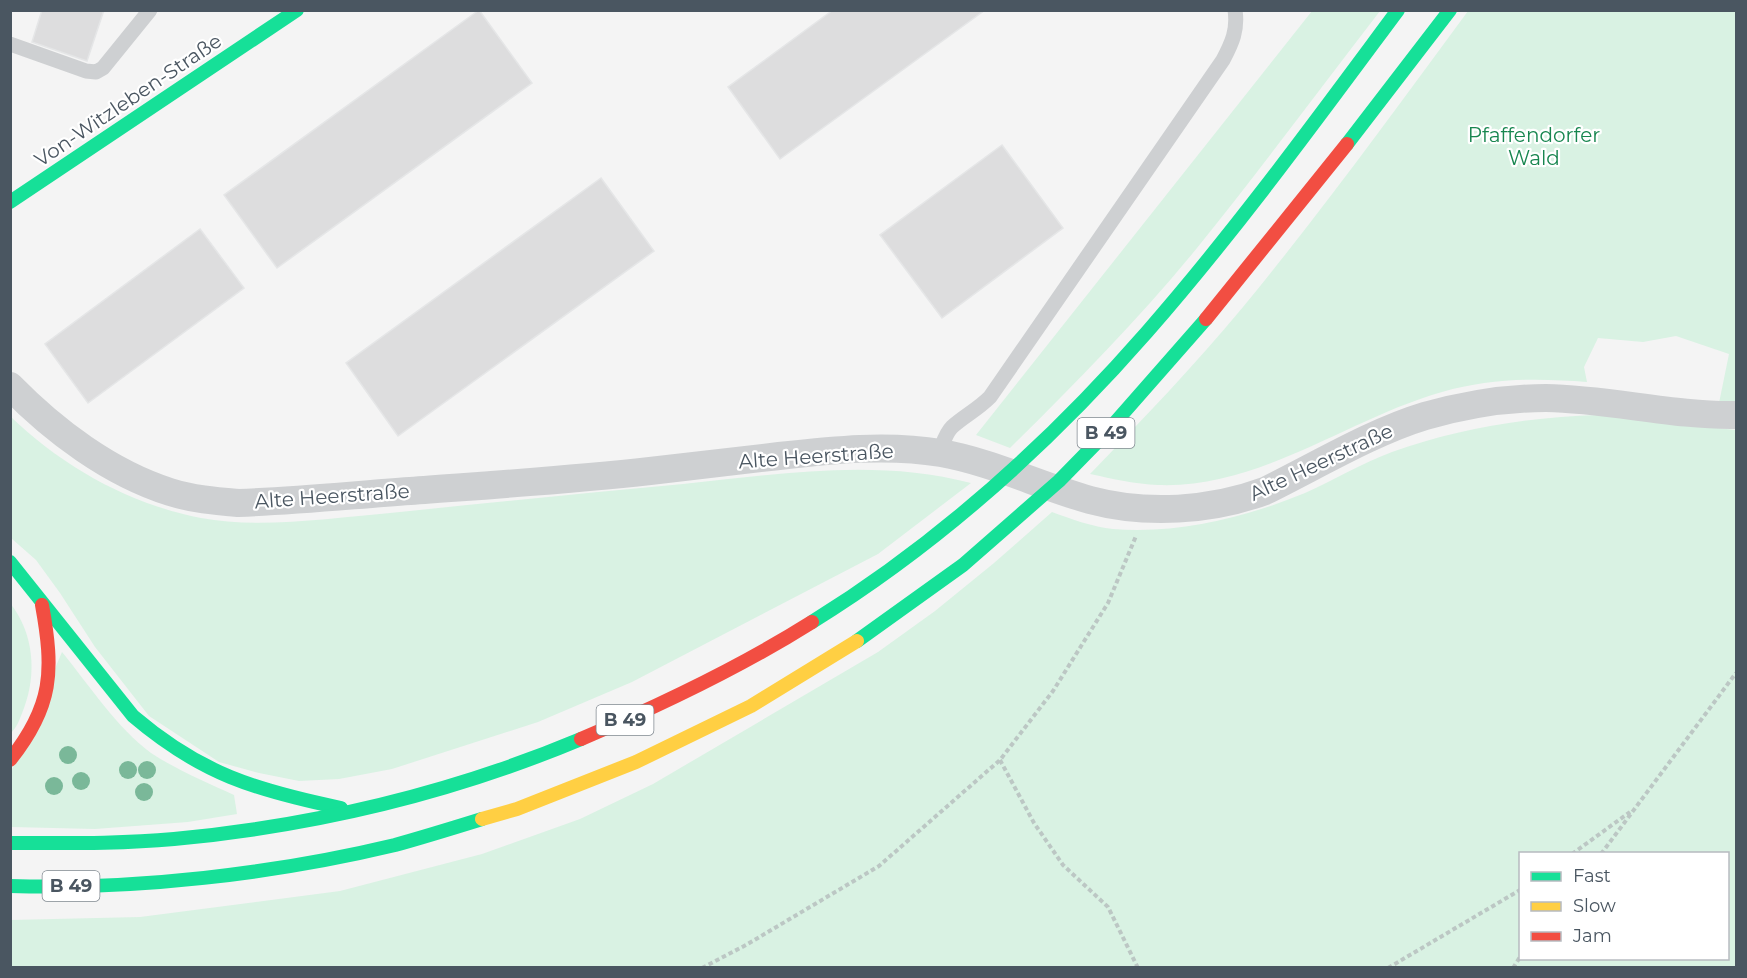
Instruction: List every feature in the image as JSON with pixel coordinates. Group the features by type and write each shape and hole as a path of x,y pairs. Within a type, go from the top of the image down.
{"main road":[{"name":"Von-Witzleben-Straße","path":"10,202 297,10"},
{"name":"B 49","path":"10,843 68,844 175,840 238,833 357,811 451,787 530,760 602,731 709,681 788,638 846,601 941,531 984,496 1108,376 1235,226 1398,10"},
{"name":"B 49","path":"14,887 87,886 204,878 313,863 426,837 540,801 639,762 733,717 823,664 921,596 1002,532 1060,480 1118,420 1197,332 1266,248 1450,10"},
{"path":"10,562 133,716 175,751 201,766 250,787 357,811"},
{"path":"10,760 25,743 37,724 49,684 51,662 49,636 42,603"}],"street":[{"name":"Alte Heerstraße","path":"10,386 69,438 118,469 170,492 216,501 258,502 593,477 851,449 881,448 948,455 998,468 1091,500 1125,506 1200,506 1247,498 1265,491 1389,430 1415,420 1485,404 1545,398 1577,399 1737,415"}],"lane":[{"path":"10,44 86,71 96,72 104,68 150,10"},
{"path":"948,455 952,428 975,412 990,397 1223,60 1236,32 1235,10"}],"path":[{"path":"702,968 746,945 879,867 1000,760 1053,691 1108,603 1147,507"},
{"path":"1603,852 1737,673"},
{"path":"1000,760 1034,824 1063,865 1108,907 1138,968"},
{"path":"1575,852 1635,809"},
{"path":"1388,968 1519,891"}],"green space":[{"path":"1312,11 1380,11 1197,248 1106,351 1010,448 976,435"},
{"name":"Pfaffendorfer Wald","path":"1468,11 1736,11 1736,403 1719,403 1729,354 1676,336 1643,342 1598,338 1584,367 1587,382 1514,380 1460,387 1372,418 1268,464 1232,476 1196,483 1158,485 1090,474 1187,371 1243,307 1330,197"},
{"path":"1598,415 1736,430 1736,967 11,968 10,920 140,917 340,891 482,854 580,819 653,784 878,652 935,611 1052,512 1090,525 1113,529 1162,529 1211,522 1282,502 1381,456 1417,444 1467,431 1545,418"},
{"path":"10,416 30,434 75,467 123,493 174,512 201,518 246,523 320,520 827,470 899,471 935,475 971,483 878,554 632,682 538,722 392,769 339,779 299,781 219,762 149,716 95,647 36,560 11,538"},
{"path":"10,603 24,627 32,668 24,708 11,733"},
{"path":"62,652 115,719 139,743 171,765 234,795 237,814 188,822 95,829 11,827 10,774"}],"building":[{"path":"42,10 104,10 87,61 32,42"},
{"path":"479,10 532,83 277,268 224,195"},
{"path":"833,10 985,10 780,159 728,87"},
{"path":"1002,145 1063,228 942,318 880,235"},
{"path":"601,178 654,251 398,436 346,363"},
{"path":"200,229 244,288 88,403 45,344"}],"traffic: fast":[{"path":"10,202 297,10"},
{"path":"812,622 859,592 948,525 1032,452 1110,373 1245,214 1398,10"},
{"path":"1347,144 1450,10"},
{"path":"857,641 963,565 1059,481 1105,434 1206,319"},
{"path":"10,562 133,716 158,736 206,766 230,777 282,794 341,808"},
{"path":"10,843 154,841 226,833 330,816 483,776 581,739"},
{"path":"10,886 106,885 253,872 395,845 482,819"}],"traffic: slow":[{"path":"482,819 517,809 636,762 751,706 857,641"}],"traffic: jam":[{"path":"1206,319 1347,144"},
{"path":"10,760 35,722 47,687 48,649 42,605"},
{"path":"581,739 699,685 812,622"}]}
